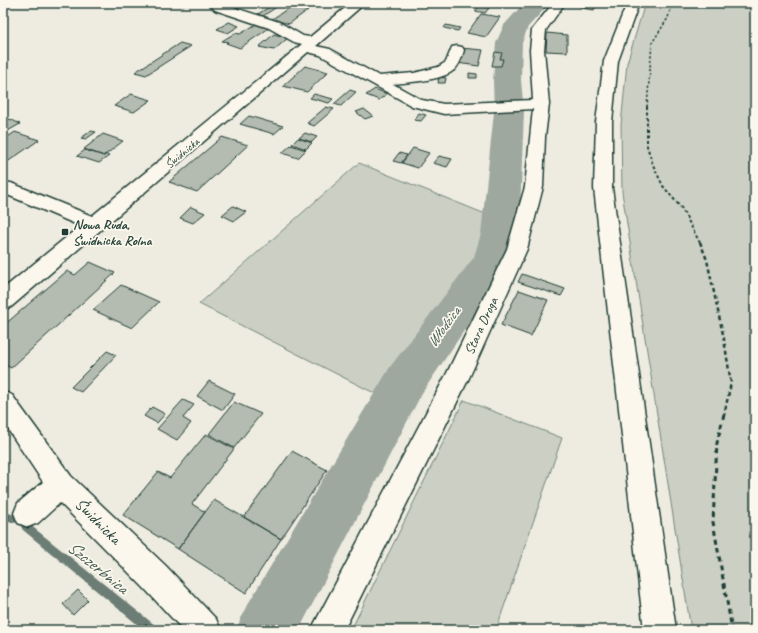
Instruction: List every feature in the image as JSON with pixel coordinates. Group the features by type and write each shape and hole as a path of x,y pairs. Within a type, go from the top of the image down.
{"street":[{"path":"217,3 216,5 219,7 274,25 417,103 430,107 444,108 537,104"},
{"name":"Świdnicka","path":"3,301 96,225 359,3"},
{"name":"Stara Droga","path":"327,630 457,378 517,249 534,187 537,137 537,50 539,30 559,3"},
{"path":"633,3 611,61 604,122 604,188 660,630"},
{"path":"376,81 414,77 445,70 453,63 457,50"},
{"path":"5,187 96,225"},
{"name":"Świdnicka","path":"3,402 61,484 155,577 205,630"},
{"path":"28,513 61,484"}],"path":[{"path":"672,3 668,18 652,43 647,102 648,146 653,165 663,186 682,209 696,233 706,260 724,339 730,383 717,443 713,522 732,630"}],"shaded area":[{"path":"645,3 755,3 755,630 691,630 622,192 621,125 627,63"},
{"path":"359,163 488,215 500,234 492,261 406,380 378,395 199,304"},
{"path":"464,400 562,438 496,630 351,630"}],"building":[{"path":"583,3 597,3 594,10 581,8"},
{"path":"273,5 278,6 263,16 256,15"},
{"path":"292,6 308,10 289,24 272,19"},
{"path":"480,6 489,8 485,13 475,11"},
{"path":"481,14 500,17 486,37 467,33"},
{"path":"229,22 239,26 228,33 217,29"},
{"path":"258,23 272,26 240,48 226,43 228,42 222,41 235,33 240,34"},
{"path":"446,25 460,28 458,31 444,28"},
{"path":"547,33 567,35 567,52 546,51"},
{"path":"274,34 288,38 274,50 259,47"},
{"path":"180,43 191,46 146,75 135,72"},
{"path":"461,48 483,50 479,66 456,63"},
{"path":"495,52 502,53 500,59 503,59 501,66 492,66"},
{"path":"305,66 328,72 307,92 283,86"},
{"path":"469,73 477,74 477,78 469,78"},
{"path":"439,77 446,78 445,83 438,83"},
{"path":"375,89 387,94 379,100 366,95"},
{"path":"350,90 356,92 341,106 334,104"},
{"path":"131,94 151,100 134,112 114,106"},
{"path":"314,94 333,99 329,103 310,98"},
{"path":"326,107 334,109 314,126 307,123"},
{"path":"364,109 373,116 365,119 356,112"},
{"path":"419,113 426,115 421,121 414,120"},
{"path":"249,116 283,126 274,134 240,124"},
{"path":"10,119 20,124 6,132 3,130 3,123"},
{"path":"91,131 96,132 86,139 81,138"},
{"path":"15,132 39,140 3,165 3,140"},
{"path":"305,133 317,137 312,142 299,138"},
{"path":"103,134 123,141 104,156 84,149"},
{"path":"222,137 248,145 197,192 169,182"},
{"path":"298,138 312,143 306,149 292,144"},
{"path":"291,145 306,150 298,158 282,153"},
{"path":"413,148 429,153 418,168 402,163"},
{"path":"85,150 104,156 105,154 109,156 99,163 77,156"},
{"path":"399,153 407,155 401,163 393,161"},
{"path":"439,156 452,159 447,167 433,163"},
{"path":"233,206 246,212 234,221 222,215"},
{"path":"191,207 205,213 193,223 180,218"},
{"path":"90,262 115,273 11,368 3,364 3,326 67,271 75,275"},
{"path":"522,274 565,289 561,296 518,282"},
{"path":"121,285 159,302 132,328 93,310"},
{"path":"519,290 548,300 531,336 501,325"},
{"path":"107,351 116,355 81,392 71,387"},
{"path":"209,381 235,394 223,410 197,396"},
{"path":"183,400 194,405 183,418 191,423 177,440 157,429"},
{"path":"234,402 261,414 234,448 209,434"},
{"path":"152,407 165,414 157,423 144,416"},
{"path":"206,434 234,449 192,504 205,512 178,549 123,515 158,472 170,478"},
{"path":"292,451 327,470 281,539 244,517"},
{"path":"214,500 281,539 246,593 178,549"},
{"path":"78,590 88,600 73,615 63,604"}],"waterway":[{"name":"Włodzica","path":"266,630 406,380 492,261 500,234 509,112 507,92 509,43 516,25 538,3"},
{"name":"Szczerbnica","path":"3,515 14,519"},
{"name":"Szczerbnica","path":"26,527 152,630"}],"place":[{"name":"Nowa Ruda, Świdnicka Rolna","path":"65,232"}]}
